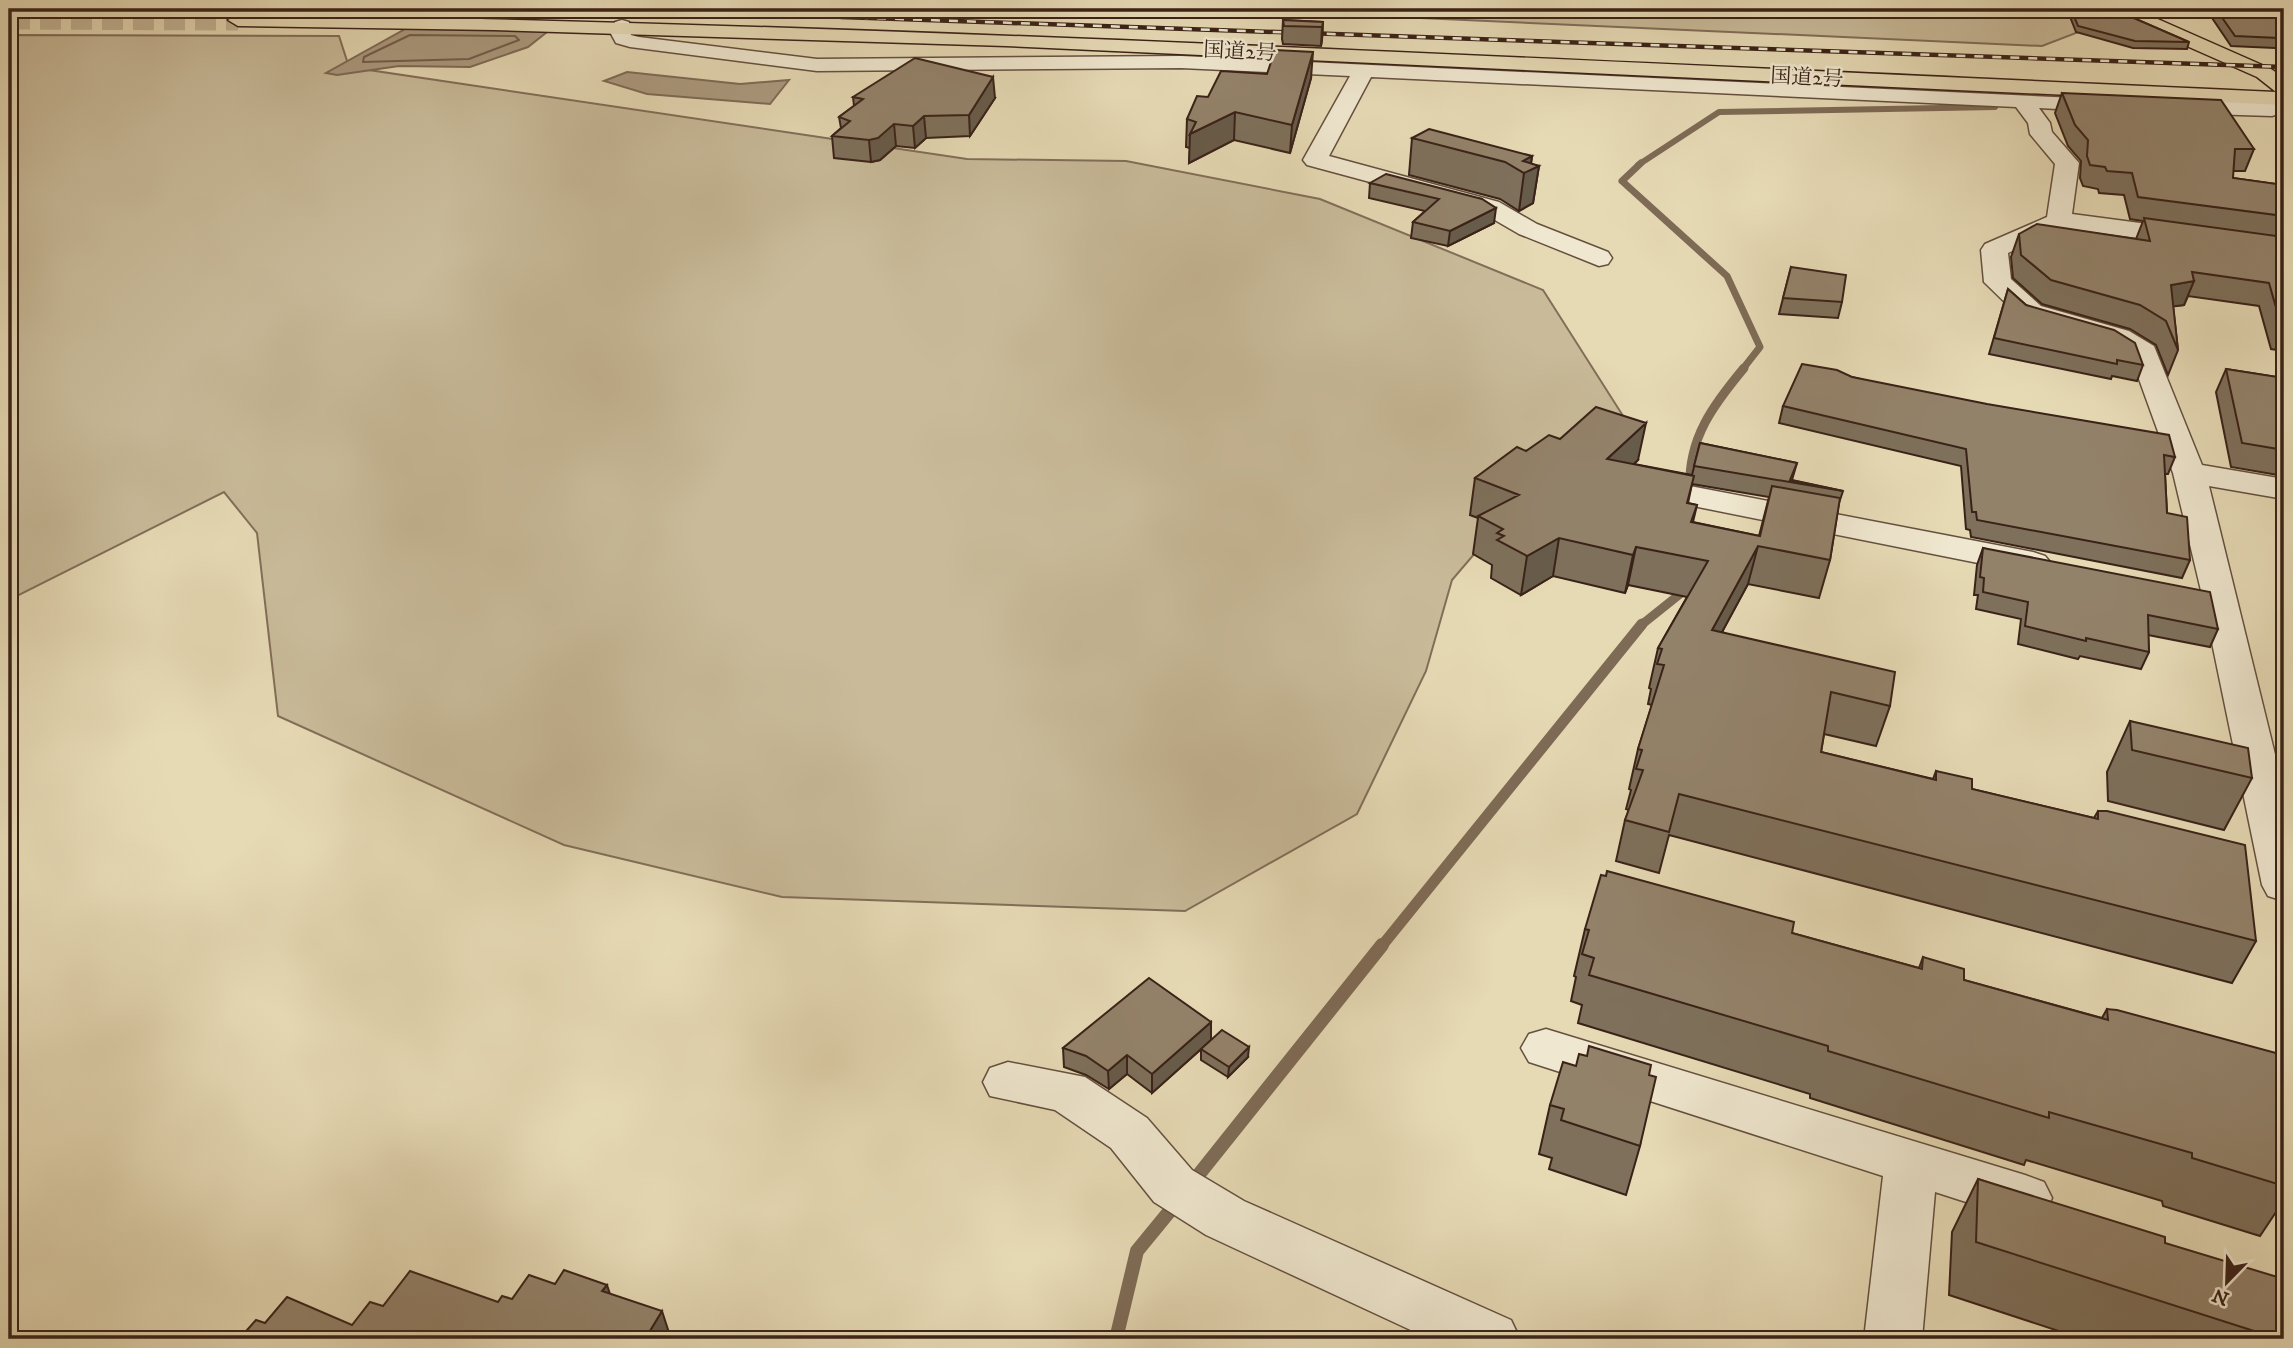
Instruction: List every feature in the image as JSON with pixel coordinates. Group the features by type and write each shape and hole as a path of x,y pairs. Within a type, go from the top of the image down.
{"highway":[{"path":"2128,10 2264,73 2284,88"},
{"name":"国道2号","path":"239,14 622,26 2284,102"}],"street":[{"path":"622,26 620,32 623,38 637,43 817,65 1181,62 2024,103 2272,109 2284,102"},
{"path":"1363,72 1315,160 1490,207 1528,229 1599,258"},
{"path":"2024,103 2039,122 2040,134 2067,163 2059,220 2044,232 2014,239 1994,250 1998,282 2031,312 2119,337 2144,352 2221,599 2284,885"},
{"path":"2059,220 2284,250"},
{"path":"2173,451 2284,489"},
{"path":"1690,496 2061,568"},
{"path":"2181,591 2221,599"},
{"path":"1546,1048 2071,1213"},
{"path":"1008,1082 1067,1092 1129,1133 1173,1186 1225,1219 1491,1339"},
{"path":"1894,1339 1911,1162"}],"shaded area":[{"path":"1221,9 2065,9 2097,25 2042,46"},
{"path":"9,35 339,36 349,67 967,159 1126,161 1320,199 1543,290 1639,441 1528,491 1452,580 1426,671 1357,814 1185,911 782,897 564,845 278,716 257,533 224,492 9,600"}],"water":[{"path":"407,28 547,32 528,47 470,67 399,66 337,75 326,73"},
{"path":"627,72 740,84 789,80 770,104 647,94 604,81"}],"building":[{"path":"2071,9 2113,9 2189,42 2135,41 2078,26"},
{"path":"2216,9 2284,9 2284,41 2279,38 2235,36"},
{"path":"1283,20 1323,22 1322,27 1284,26"},
{"path":"1275,50 1313,52 1292,125 1235,112 1190,134 1196,122 1187,119 1197,96 1208,97 1221,71 1267,74"},
{"path":"915,58 993,77 969,115 924,116 913,126 894,124 878,138 869,140 832,136 850,121 839,117 863,99 853,97"},
{"path":"2062,93 2221,100 2254,149 2235,149 2233,178 2284,185 2284,216 2138,197 2132,173 2107,171 2105,167 2090,165 2087,156 2088,140 2075,125"},
{"path":"1429,129 1532,156 1523,161 1539,166 1524,173 1505,162 1412,138"},
{"path":"1386,174 1482,199 1496,208 1450,231 1413,222 1439,199 1370,183"},
{"path":"2144,218 2284,237 2284,325 2281,325 2269,283 2192,272 2194,281 2171,285 2178,350 2166,321 2140,305 2051,280 2021,255 2019,234 2037,224 2150,241"},
{"path":"1791,267 1846,275 1842,302 1783,298"},
{"path":"2008,289 2026,305 2114,330 2135,343 2143,365 2117,360 2117,364 1994,338"},
{"path":"1802,364 1837,370 1852,377 1987,404 2169,435 2175,457 2164,455 2167,513 2187,517 2190,560 1977,520 1976,512 1972,512 1966,449 1783,406"},
{"path":"2226,369 2284,378 2284,450 2242,443"},
{"path":"1596,407 1646,423 1607,459 1694,476 1687,503 1697,505 1691,522 1760,536 1772,486 1840,498 1830,560 1758,546 1712,630 1895,672 1890,706 1831,692 1821,752 1936,780 1936,771 1972,779 1972,789 2098,819 2098,811 2107,811 2245,845 2256,941 1679,794 1669,832 1625,820 1643,770 1636,769 1642,750 1638,749 1664,665 1657,664 1662,649 1658,648 1708,561 1636,547 1633,555 1559,538 1527,556 1497,540 1504,536 1497,533 1503,529 1478,516 1519,495 1475,478 1517,447 1526,451 1549,435 1560,439"},
{"path":"1700,443 1797,463 1790,480 1843,491 1694,466"},
{"path":"1983,548 2210,592 2218,629 2148,615 2149,652 2086,638 2086,641 2025,626 2028,602 1983,592 1984,578 1980,577"},
{"path":"2130,721 2248,748 2252,778 2132,750"},
{"path":"1607,871 1794,922 1792,933 1922,969 1923,957 1964,969 1964,980 2108,1020 2107,1009 2117,1010 2276,1053 2284,1119 2284,1186 2192,1158 2192,1153 2049,1112 2049,1118 1828,1051 1828,1046 1589,975 1594,958 1582,954 1589,930 1585,929 1601,875 1606,876"},
{"path":"1149,978 1211,1022 1152,1074 1127,1055 1108,1071 1086,1056 1063,1048"},
{"path":"1222,1030 1249,1047 1229,1067 1201,1049"},
{"path":"1589,1046 1651,1065 1649,1075 1656,1077 1640,1146 1561,1120 1564,1109 1550,1105 1563,1062 1576,1066 1579,1054 1587,1056"},
{"path":"1978,1179 2165,1237 2165,1243 2284,1279 2284,1339 1976,1242"},
{"path":"564,1270 607,1285 602,1291 662,1311 645,1339 239,1339 256,1320 265,1323 287,1297 352,1325 370,1302 383,1306 410,1271 498,1302 502,1296 512,1299 529,1275 555,1284"}],"waterway":[{"path":"2135,21 2153,11 2150,9"},
{"path":"1641,163 1719,112 1995,107"},
{"path":"1641,163 1622,181 1727,276 1760,347 1742,370"},
{"path":"1690,487 1693,453 1698,437 1713,409 1744,368"},
{"path":"1641,625 1680,594 1683,586"},
{"path":"1381,947 1641,625"},
{"path":"1192,1183 1382,945"},
{"path":"1116,1339 1137,1251 1178,1201"}],"tunnel":[{"path":"9,19 238,20"}],"railway":[{"path":"841,17 2284,67"}]}
